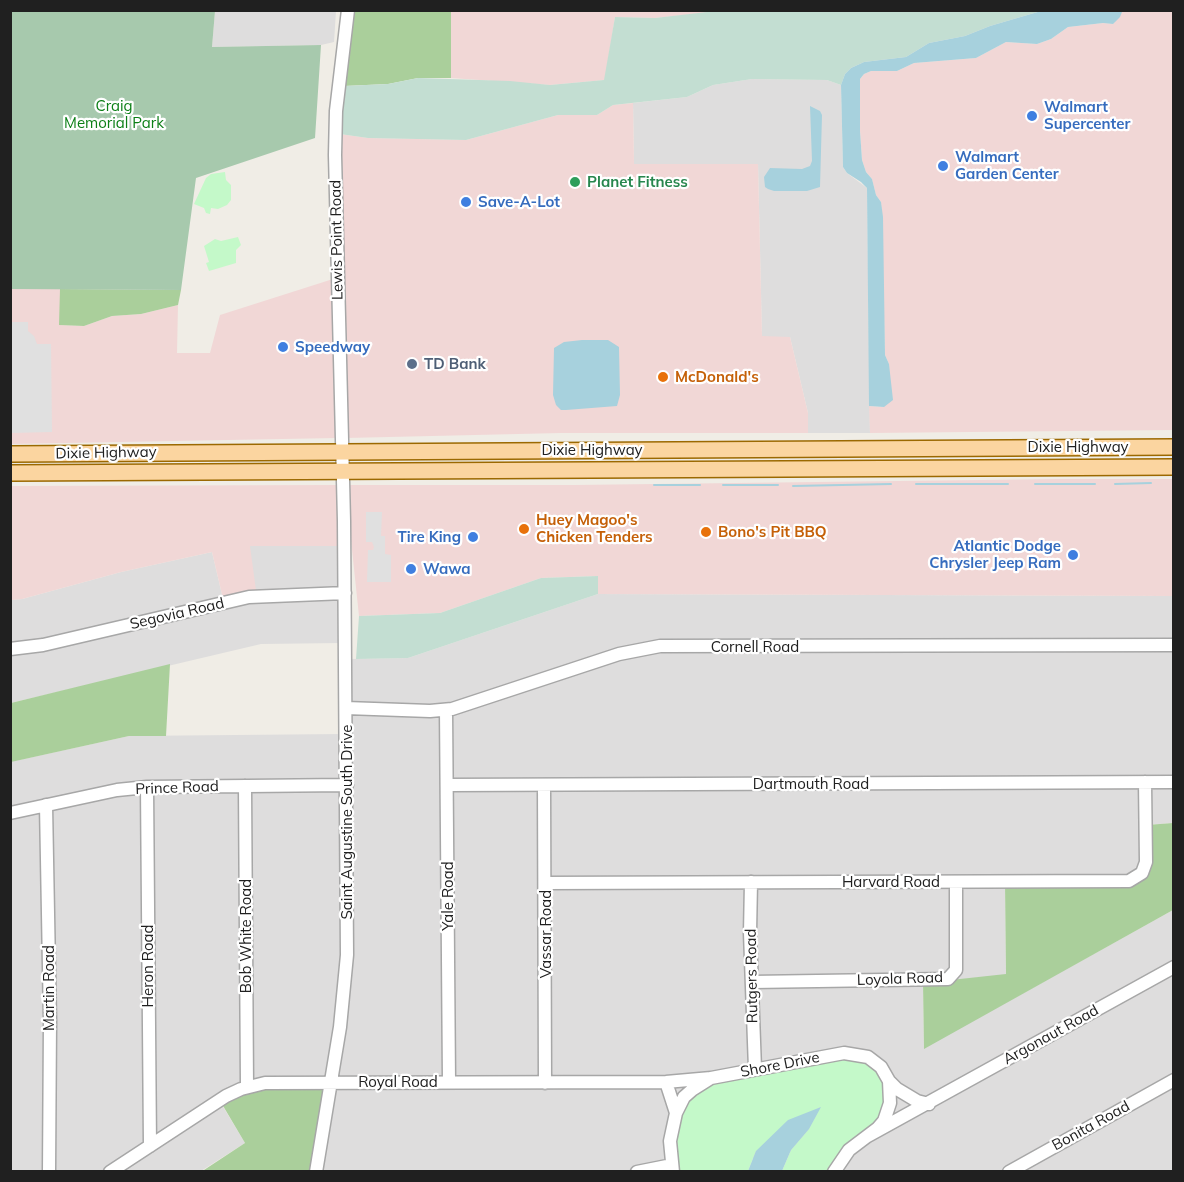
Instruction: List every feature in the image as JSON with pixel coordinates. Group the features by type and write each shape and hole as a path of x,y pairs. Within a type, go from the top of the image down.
{"main road":[{"name":"Dixie Highway","path":"10,454 1173,447"},
{"name":"Dixie Highway","path":"10,473 1173,467"}],"street":[{"name":"Lewis Point Road","path":"342,471 335,155 336,111 348,10"},
{"path":"1093,447 1093,468"},
{"path":"712,449 712,470"},
{"name":"Saint Augustine South Drive","path":"316,1172 340,1027 347,955 342,471"},
{"name":"Segovia Road","path":"10,649 54,642 249,597 345,593"},
{"name":"Cornell Road","path":"346,708 415,711 446,710 467,706 619,654 660,646 1173,645"},
{"name":"Yale Road","path":"446,710 449,1082"},
{"name":"Harvard Road","path":"545,883 1129,881 1138,878 1146,862 1145,782"},
{"name":"Dartmouth Road","path":"448,785 1173,782"},
{"name":"Prince Road","path":"10,813 117,790 147,787 347,785"},
{"name":"Vassar Road","path":"544,785 545,1083"},
{"name":"Bob White Road","path":"245,786 248,1087"},
{"name":"Heron Road","path":"147,787 150,1146"},
{"name":"Martin Road","path":"46,805 50,998 49,1172"},
{"name":"Rutgers Road","path":"751,882 755,1069"},
{"name":"Loyola Road","path":"752,982 948,980 956,970 956,882"},
{"name":"Argonaut Road","path":"929,1104 1173,967"},
{"name":"Shore Drive","path":"673,1168 670,1141 676,1113 684,1097 711,1078 803,1059 850,1053 875,1062 885,1072 889,1081 907,1096 929,1104"},
{"name":"Royal Road","path":"110,1172 226,1096 248,1087 273,1082 666,1082 711,1078"},
{"name":"Bonita Road","path":"1009,1172 1173,1080"},
{"path":"834,1172 849,1150 878,1128 888,1112 891,1091 889,1081"},
{"name":"Shore Drive","path":"666,1082 676,1113"},
{"path":"866,1137 929,1104"},
{"path":"637,1172 673,1168"}],"shaded area":[{"path":"215,11 336,11 334,42 321,45 212,47"},
{"path":"451,11 724,11 655,18 615,17 605,80 550,85 451,78"},
{"path":"1122,11 1172,11 1172,430 870,433 869,406 884,407 889,364 885,355 881,202 862,160 860,79 871,71 897,71 914,63 976,58 1006,42 1037,44 1051,39 1068,27 1113,24"},
{"path":"752,79 827,80 841,85 843,167 847,173 867,188 870,433 808,433 808,413 790,337 762,337 758,164 634,165 633,103 687,97 713,85"},
{"path":"633,103 634,164 758,164 762,336 790,337 808,413 808,433 561,433 346,438 340,134 368,138 466,140 558,115 597,115 613,105"},
{"path":"333,279 337,438 11,444 11,289 60,289 60,325 84,326 112,316 141,314 178,305 177,353 210,353 220,315"},
{"path":"11,322 28,322 28,331 34,336 37,344 51,344 52,432 11,433"},
{"path":"1173,479 1173,596 598,594 597,576 541,578 440,613 359,616 347,485 574,485"},
{"path":"338,485 339,546 250,546 257,598 224,603 212,552 11,600 10,486"},
{"path":"366,512 382,512 381,536 385,536 385,554 391,555 391,582 367,582 368,550 373,550 374,547 372,542 366,542"},
{"path":"250,546 339,546 341,643 261,644 11,703 10,600 22,599 121,572 212,552 224,603"},
{"path":"598,594 1173,596 1173,823 1147,825 1143,881 1005,883 1006,975 923,983 924,1048 1173,910 1173,1171 839,1171 855,1142 674,1171 321,1172 345,1027 352,955 350,659 408,658"},
{"path":"342,734 343,955 340,996 326,1082 219,1100 245,1143 201,1171 11,1171 10,762 129,736"}],"green space":[{"name":"Craig Memorial Park","path":"11,10 215,11 212,47 321,45 315,138 196,178 181,290 11,289"},
{"path":"724,10 1041,11 965,36 929,43 906,57 864,62 851,68 845,74 841,85 827,80 752,79 713,85 687,97 613,105 597,115 558,115 466,140 368,138 340,134 344,86 388,84 418,78 510,81 550,85 604,80 615,17 655,18"},
{"path":"353,11 451,11 451,78 418,78 388,84 344,86"},
{"path":"225,172 226,180 231,185 231,200 227,205 218,209 211,208 210,214 206,213 204,208 194,204 206,178 211,174"},
{"path":"238,237 241,245 236,250 236,263 209,271 204,246 215,239 221,241"},
{"path":"60,289 181,290 178,305 141,314 112,316 84,326 59,325"},
{"path":"598,576 598,594 408,658 356,659 359,616 440,613 541,578"},
{"path":"170,664 166,736 129,736 11,762 11,703"},
{"path":"1173,823 1173,910 924,1049 923,983 1006,974 1005,883 1143,881 1147,825"},
{"path":"856,1053 883,1071 888,1101 877,1125 839,1171 782,1171 791,1150 809,1129 820,1107 756,1151 748,1171 674,1172 675,1115 698,1083"},
{"path":"326,1082 311,1171 201,1172 245,1143 219,1099 248,1085"}],"water":[{"path":"1122,10 1122,12 1113,24 1068,27 1051,39 1037,44 1006,42 976,58 914,63 897,71 871,71 860,79 862,160 881,202 883,217 885,355 889,364 893,400 884,407 869,406 867,188 847,173 843,167 841,85 845,74 851,68 864,62 906,57 929,43 965,36 1041,11"},
{"path":"810,106 820,111 822,115 820,187 807,191 768,189 765,187 764,177 770,168 802,169 810,166 812,161"},
{"path":"608,340 619,347 620,395 617,406 561,410 556,405 553,395 554,348 564,342"},
{"path":"821,1107 809,1129 791,1150 782,1171 748,1171 756,1151 788,1120"}],"waterway":[{"path":"1115,484 1151,483"},
{"path":"793,486 891,484"},
{"path":"916,484 1008,484"},
{"path":"1035,484 1095,484"},
{"path":"654,485 700,485"},
{"path":"723,485 778,485"}],"place":[{"name":"Walmart Supercenter","path":"1032,116"},
{"name":"Walmart Garden Center","path":"943,166"},
{"name":"Planet Fitness","path":"575,182"},
{"name":"Save-A-Lot","path":"466,202"},
{"name":"Speedway","path":"283,347"},
{"name":"TD Bank","path":"412,364"},
{"name":"McDonald's","path":"663,377"},
{"name":"Huey Magoo's Chicken Tenders","path":"524,529"},
{"name":"Bono's Pit BBQ","path":"706,532"},
{"name":"Tire King","path":"473,537"},
{"name":"Atlantic Dodge Chrysler Jeep Ram","path":"1073,555"},
{"name":"Wawa","path":"411,569"}]}
